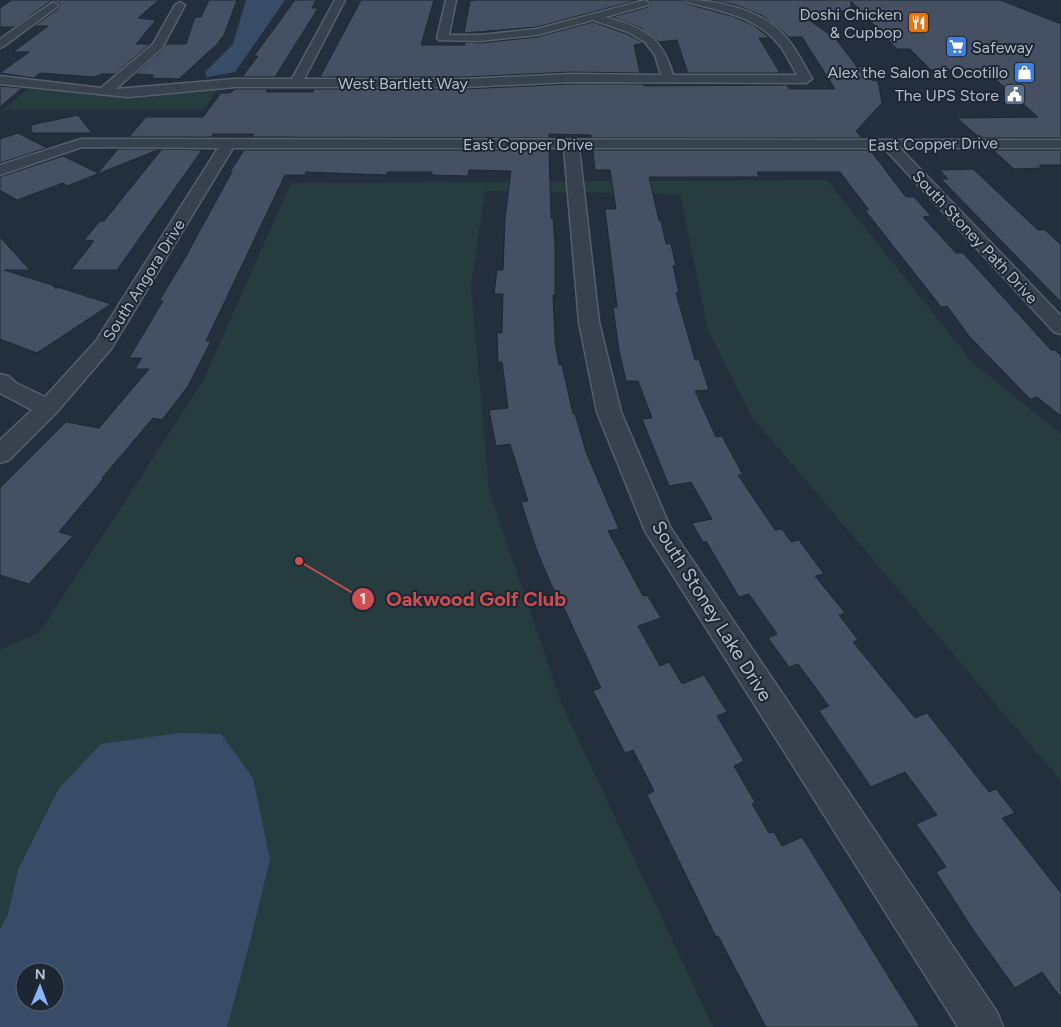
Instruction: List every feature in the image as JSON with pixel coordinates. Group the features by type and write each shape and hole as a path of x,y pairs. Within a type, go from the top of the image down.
{"street":[{"path":"296,83 340,0"},
{"path":"451,0 442,38 480,38 537,32 644,3"},
{"name":"West Bartlett Way","path":"0,80 128,93 235,83 465,84 570,78 806,79 778,35 768,27 745,16 691,0"},
{"path":"0,44 53,5"},
{"path":"104,92 158,46 180,5"},
{"path":"594,16 631,30 648,39 660,53 668,78"},
{"name":"East Copper Drive","path":"0,170 81,143 1061,144"},
{"name":"South Angora Drive","path":"0,454 48,408 104,345 228,143"},
{"name":"South Stoney Lake Drive","path":"571,144 589,322 609,412 658,531 982,1027"},
{"name":"South Stoney Path Drive","path":"890,145 1059,324"},
{"path":"0,381 8,388 48,408"}],"green space":[{"path":"31,86 98,94 128,95 219,87 203,110 3,110"},
{"path":"827,180 973,363 1061,434 1061,781 752,417 708,330 680,194 485,191 471,286 489,490 560,700 713,1027 0,1027 0,650 40,632 203,381 291,183"}],"water":[{"path":"246,0 285,0 235,72 207,77 205,72 233,44"},
{"path":"179,733 221,734 253,778 270,859 227,1027 0,1027 0,930 8,914 18,870 59,788 101,744"}],"building":[{"path":"12,0 52,0 15,27 0,27 0,8"},
{"path":"52,0 159,0 138,18 156,20 136,44 150,44 115,74 102,74 94,77 40,73 34,78 0,73 29,52 13,52 48,26 34,26 58,9 60,4"},
{"path":"209,0 237,0 224,35 216,45 179,79 151,78 154,75 135,74 163,49 166,44 186,44 195,17 201,17"},
{"path":"295,0 316,0 312,8 318,8 275,77 242,77 258,56 254,56"},
{"path":"361,0 434,0 421,45 465,45 465,42 480,43 537,37 593,22 627,34 644,43 634,45 640,73 570,72 465,77 320,77"},
{"path":"638,0 537,27 464,33 470,1"},
{"path":"648,0 684,0 687,4 732,16 753,25 770,38 759,38 780,73 688,73 677,40 659,42 641,28 612,17 648,7 651,3"},
{"path":"711,0 1000,0 1061,24 1061,138 980,138 957,118 1038,117 985,70 931,70 910,49 897,49 851,1 851,9 806,18 836,39 857,67 863,67 872,80 878,81 882,103 856,131 862,138 591,138 591,135 549,134 549,138 252,137 254,134 213,134 211,137 129,137 146,117 203,117 221,93 230,93 235,89 268,89 266,92 313,92 314,89 465,89 570,84 643,84 644,86 787,85 789,89 835,89 802,37 789,37 761,15 736,5"},
{"path":"0,86 22,88 0,107"},
{"path":"78,115 92,133 32,133 31,125"},
{"path":"18,133 47,148 0,163 0,139"},
{"path":"118,149 160,149 67,186 63,183 17,200 0,190 0,177 63,156 98,173"},
{"path":"162,149 202,150 117,270 71,270 94,241 84,240 100,221 104,221"},
{"path":"244,150 549,150 551,218 553,218 555,244 555,295 553,295 555,342 559,365 562,365 573,414 575,414 586,452 619,529 608,531 643,596 647,595 661,618 638,626 660,666 669,662 682,684 704,675 727,712 717,716 744,761 734,766 755,802 752,804 769,833 774,832 782,846 802,837 920,1027 766,1027 718,936 716,937 647,795 654,791 633,750 625,753 593,691 601,688 563,606 561,607 537,551 521,502 528,501 510,444 496,446 489,410 508,408 502,362 498,362 497,333 502,333 503,294 494,294 497,270 503,270 505,219 511,171 469,170 468,176 432,175 432,172 387,172 386,175 306,172 305,175 285,175 206,341 211,341 188,386 162,420 153,418 102,478 104,478 59,532 73,536 29,584 0,575 0,488 66,422 99,428 149,369 135,369 142,358 129,358 163,301 159,301 188,253 232,172 230,172"},
{"path":"593,150 870,150 906,197 914,197 931,216 923,217 956,253 963,253 1051,350 1055,350 1061,356 1061,416 1037,397 1030,399 969,336 947,306 941,307 865,210 869,210 840,172 757,172 759,177 649,177 666,244 671,244 676,266 673,266 679,293 676,293 695,360 699,360 709,390 695,391 716,437 722,436 743,475 738,475 775,530 782,529 791,542 799,540 824,574 815,576 845,613 839,615 858,640 853,642 915,718 927,713 989,792 996,789 1015,813 1002,818 1061,893 1061,998 1042,972 1015,988 974,931 936,872 946,867 916,824 937,815 905,772 871,787 819,711 829,706 798,664 789,667 768,638 777,634 749,594 739,597 706,541 703,542 692,523 712,519 691,482 669,486 642,419 652,418 638,381 626,381 619,350 613,307 617,307 605,209 616,209 610,170 595,170"},
{"path":"993,150 1061,150 1061,165 1039,165 1042,168 1014,169"},
{"path":"973,169 1038,230 1045,230 1061,245 1061,302 941,179 948,179 940,170"},
{"path":"0,237 30,270 4,270 52,285 56,289 57,287 111,304 37,353 0,339"}],"place":[{"name":"Doshi Chicken & Cupbop","path":"918,23"},
{"name":"Safeway","path":"956,47"},
{"name":"Alex the Salon at Ocotillo","path":"1024,72"},
{"name":"The UPS Store","path":"1015,95"},
{"name":"Oakwood Golf Club","path":"299,561"}]}
